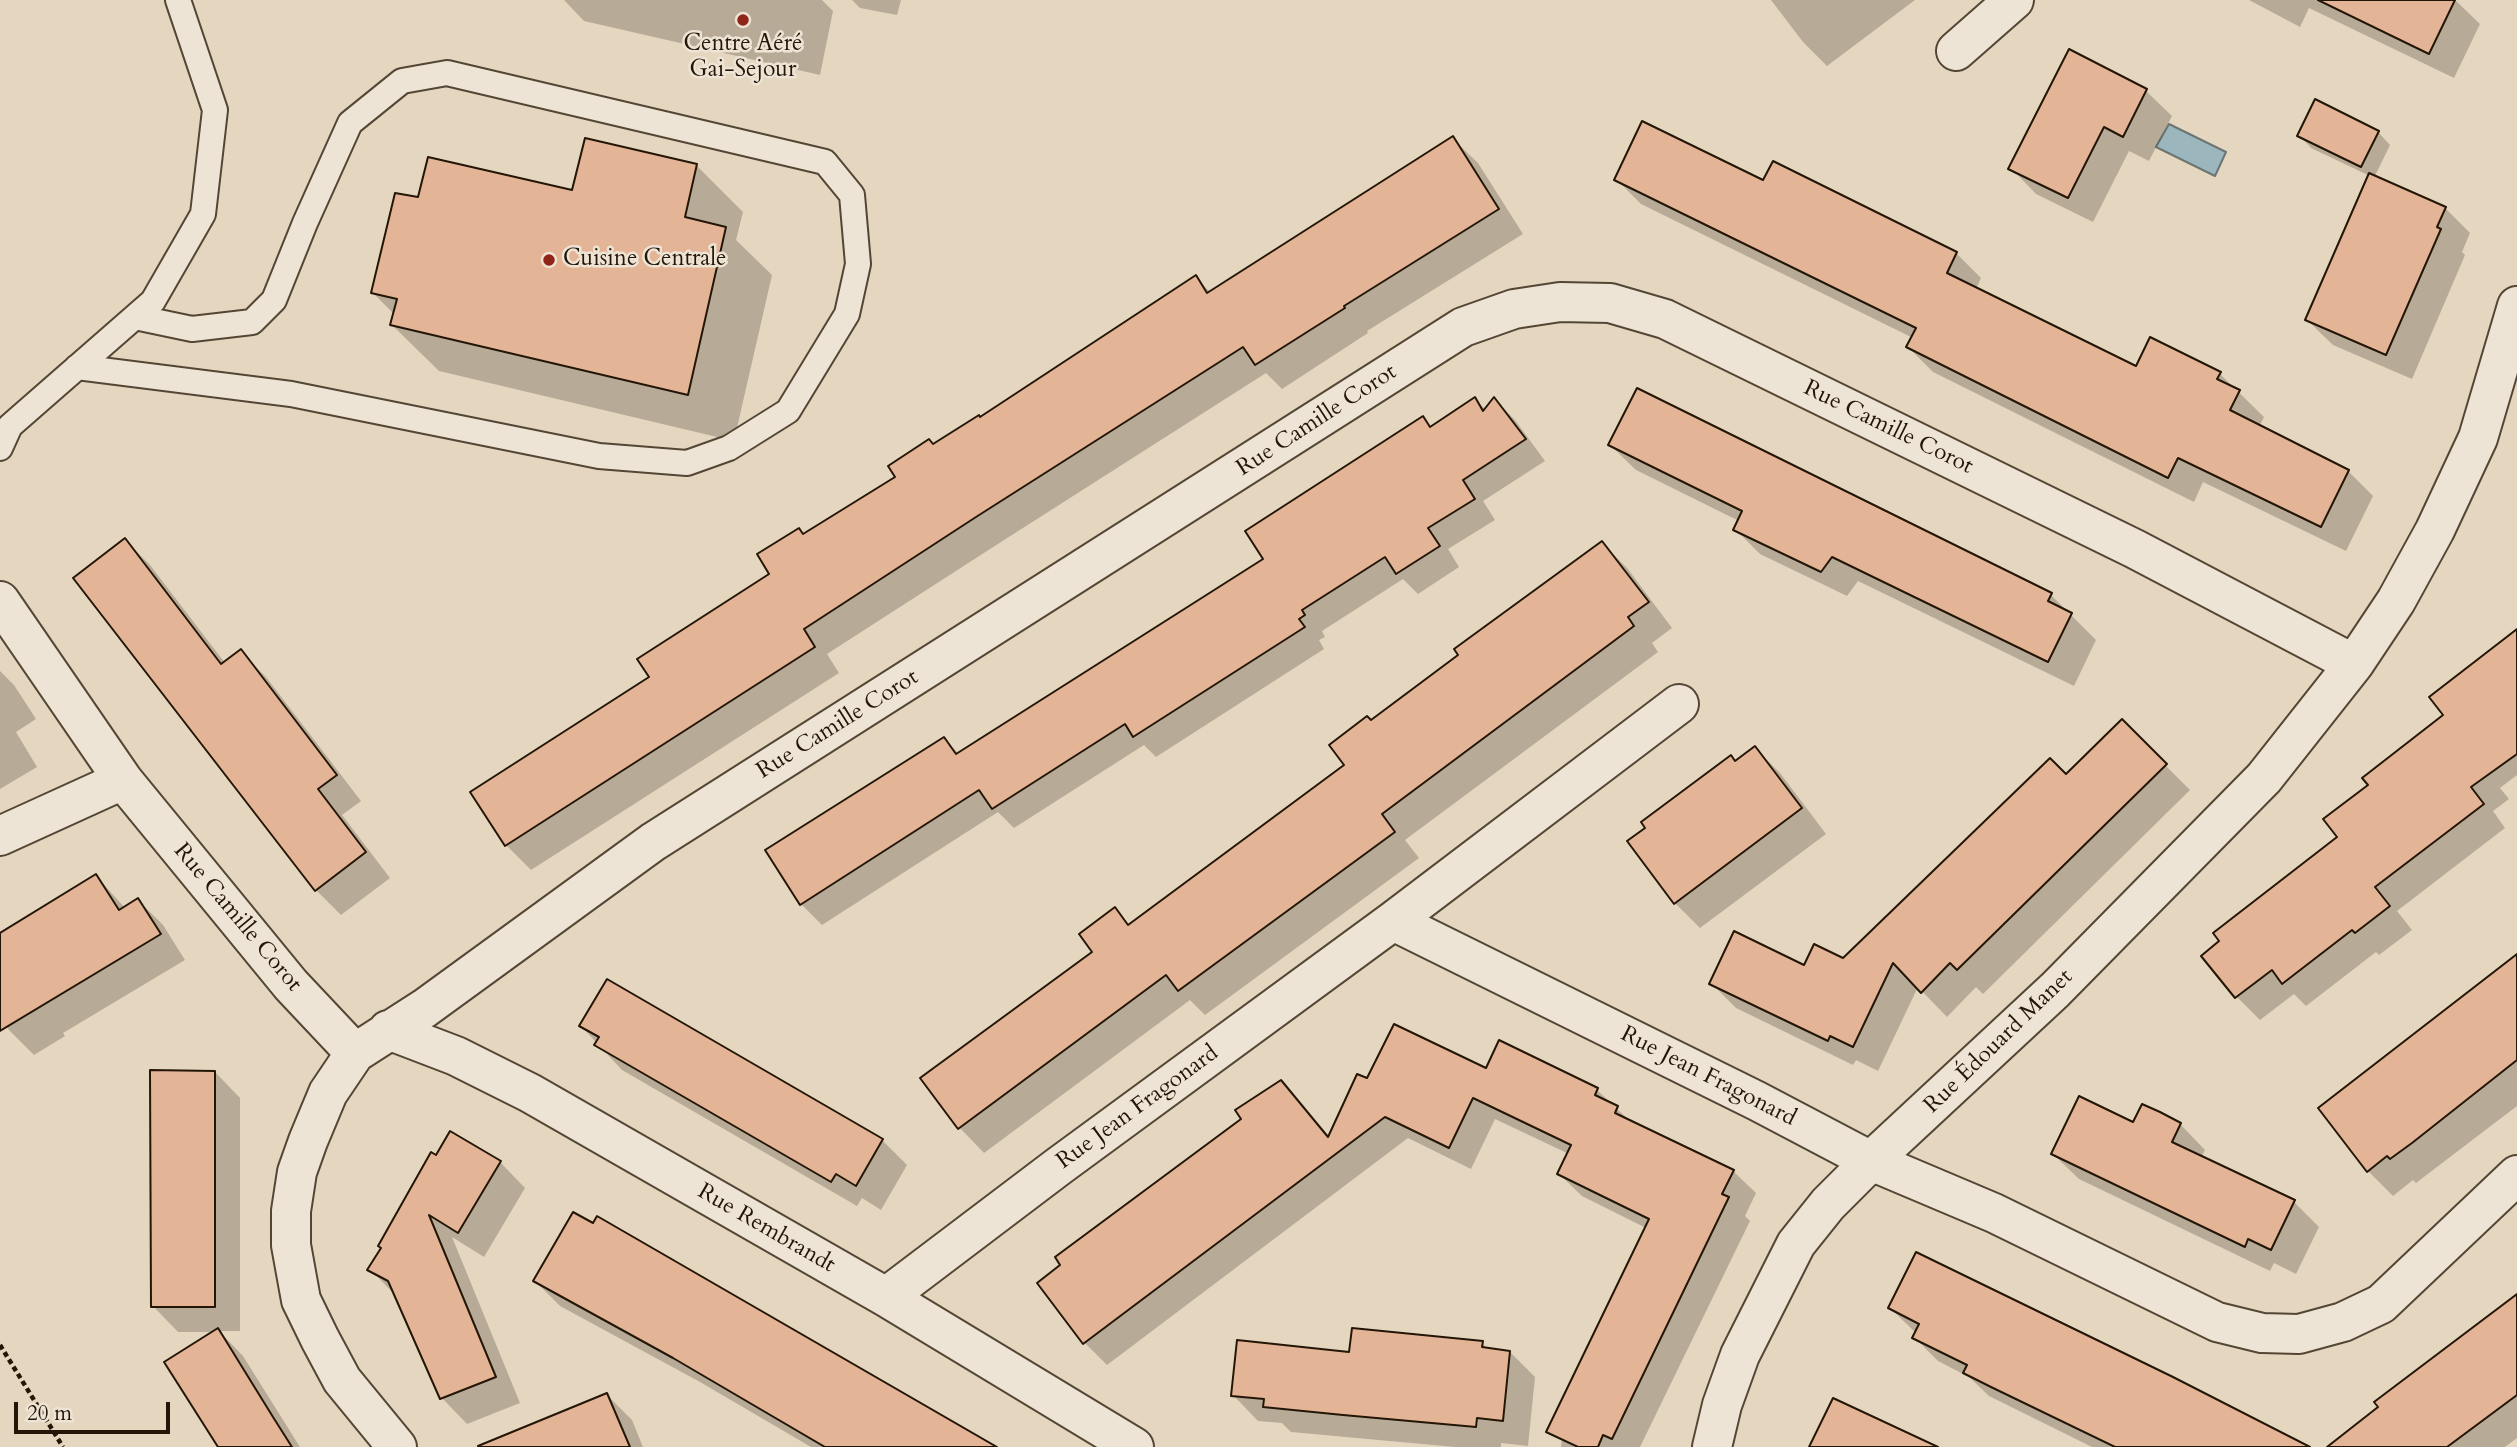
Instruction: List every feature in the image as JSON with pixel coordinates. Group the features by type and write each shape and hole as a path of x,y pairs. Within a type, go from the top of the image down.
{"street":[{"path":"1956,51 2014,0"},
{"name":"Rue Camille Corot","path":"397,1447 342,1380 320,1339 301,1300 291,1245 291,1211 304,1151 328,1093 355,1053 425,1008 653,842 1463,327 1514,309 1560,302 1610,303 1665,319 2135,549 2354,664"},
{"name":"Rue Édouard Manet","path":"1871,1161 2055,990 2264,778 2354,664 2396,601 2435,530 2478,438 2517,306"},
{"name":"Rue Camille Corot","path":"0,601 124,780 291,985 355,1053"},
{"name":"Rue Jean Fragonard","path":"886,1297 1059,1166 1394,921 1679,704"},
{"path":"0,836 124,780"},
{"name":"Rue Jean Fragonard","path":"1394,921 1757,1101 1871,1161"},
{"name":"Rue Rembrandt","path":"388,1030 456,1056 530,1093 886,1297 1134,1447"},
{"path":"1712,1447 1722,1405 1741,1355 1796,1244 1828,1204 1871,1161 1994,1213 2217,1322 2262,1334 2299,1334 2343,1322 2381,1304 2517,1175"}],"lane":[{"path":"0,447 10,426 153,301 203,214 215,110 178,0"},
{"path":"77,367 291,394 599,456 687,463 729,448 788,411 847,314 858,264 852,195 825,162 447,73 402,81 350,122 274,300 252,322 192,329 135,317"}],"path":[{"path":"0,1345 64,1447"}],"water":[{"path":"2169,124 2226,152 2215,176 2156,147"}],"building":[{"path":"2318,0 2455,0 2429,54"},
{"path":"2069,49 2147,89 2123,137 2104,127 2068,198 2008,169"},
{"path":"2315,99 2379,131 2361,167 2297,136"},
{"path":"1642,121 1763,180 1773,161 1957,252 1947,273 2136,366 2150,337 2221,372 2217,379 2240,390 2230,410 2349,470 2321,527 2178,458 2168,478 1906,347 1916,328 1614,180"},
{"path":"1453,136 1499,209 1255,365 1243,347 976,517 804,629 815,647 505,846 470,792 649,677 637,659 769,574 757,554 799,528 803,534 895,477 888,466 929,439 933,444 979,415 980,417 1196,275 1207,293"},
{"name":"Cuisine Centrale","path":"585,138 697,164 685,217 726,227 688,395 390,325 397,299 371,293 395,193 418,197 428,157 572,190"},
{"path":"2369,173 2446,207 2437,227 2441,229 2386,355 2305,320"},
{"path":"1637,388 2052,593 2048,601 2072,613 2048,662 1832,557 1821,572 1733,530 1742,511 1608,445"},
{"path":"1475,397 1483,411 1494,397 1526,439 1463,480 1475,499 1428,528 1440,546 1396,574 1385,557 1302,610 1305,615 1299,619 1305,627 1133,737 1125,724 992,809 979,790 800,905 765,850 944,737 956,754 1263,559 1245,531 1423,416 1430,427"},
{"path":"125,538 221,664 241,649 337,775 318,789 366,852 315,891 73,578"},
{"path":"1602,541 1649,602 1628,617 1634,626 1382,814 1395,832 1178,991 1166,975 958,1129 920,1078 1092,952 1079,934 1115,907 1128,925 1344,765 1329,745 1367,716 1371,720 1458,655 1454,649"},
{"path":"2517,629 2517,754 2471,787 2484,804 2375,887 2390,906 2355,933 2352,930 2282,984 2272,970 2235,998 2201,956 2219,941 2213,933 2337,837 2323,819 2368,785 2362,778 2443,715 2429,697"},
{"path":"2122,719 2167,764 1957,970 1950,963 1921,993 1893,963 1853,1047 1830,1036 1828,1041 1709,984 1734,931 1804,965 1814,944 1843,958 2050,758 2066,774"},
{"path":"1755,746 1802,808 1674,904 1627,841 1645,828 1641,822 1731,755 1735,761"},
{"path":"96,874 119,910 138,898 161,934 0,1031 0,933"},
{"path":"2517,954 2517,1060 2412,1143 2390,1159 2387,1156 2367,1172 2318,1108"},
{"path":"607,979 883,1139 856,1186 836,1174 831,1182 594,1045 599,1037 579,1026"},
{"path":"1394,1024 1486,1068 1499,1040 1598,1088 1595,1095 1618,1106 1615,1113 1734,1170 1722,1194 1729,1197 1612,1439 1603,1435 1598,1447 1578,1447 1546,1432 1649,1219 1557,1174 1571,1145 1473,1098 1449,1148 1385,1117 1083,1344 1037,1283 1060,1265 1055,1257 1241,1119 1235,1110 1281,1080 1328,1137 1357,1074 1367,1078"},
{"path":"150,1070 215,1071 215,1307 151,1307"},
{"path":"2079,1096 2133,1122 2142,1104 2160,1112 2181,1123 2172,1142 2295,1200 2271,1250 2248,1239 2245,1247 2051,1154"},
{"path":"450,1131 501,1161 458,1233 429,1215 496,1377 440,1399 388,1281 367,1270 431,1152 436,1155"},
{"path":"573,1212 593,1223 597,1216 997,1447 825,1447 673,1358 533,1281"},
{"path":"1916,1252 2310,1447 2115,1447 1991,1387 1963,1373 1967,1365 1912,1338 1919,1324 1888,1308"},
{"path":"2517,1294 2517,1395 2447,1447 2327,1447 2378,1407 2374,1402"},
{"path":"218,1328 292,1447 218,1447 164,1362"},
{"path":"1352,1328 1483,1341 1482,1347 1510,1351 1503,1421 1477,1418 1476,1427 1343,1415 1263,1407 1264,1399 1231,1396 1237,1340 1349,1352"},
{"path":"607,1393 630,1447 478,1446"},
{"path":"1833,1398 1938,1447 1809,1447"}],"place":[{"name":"Centre Aéré Gai-Sejour","path":"743,20"},
{"name":"Cuisine Centrale","path":"549,260"}]}
